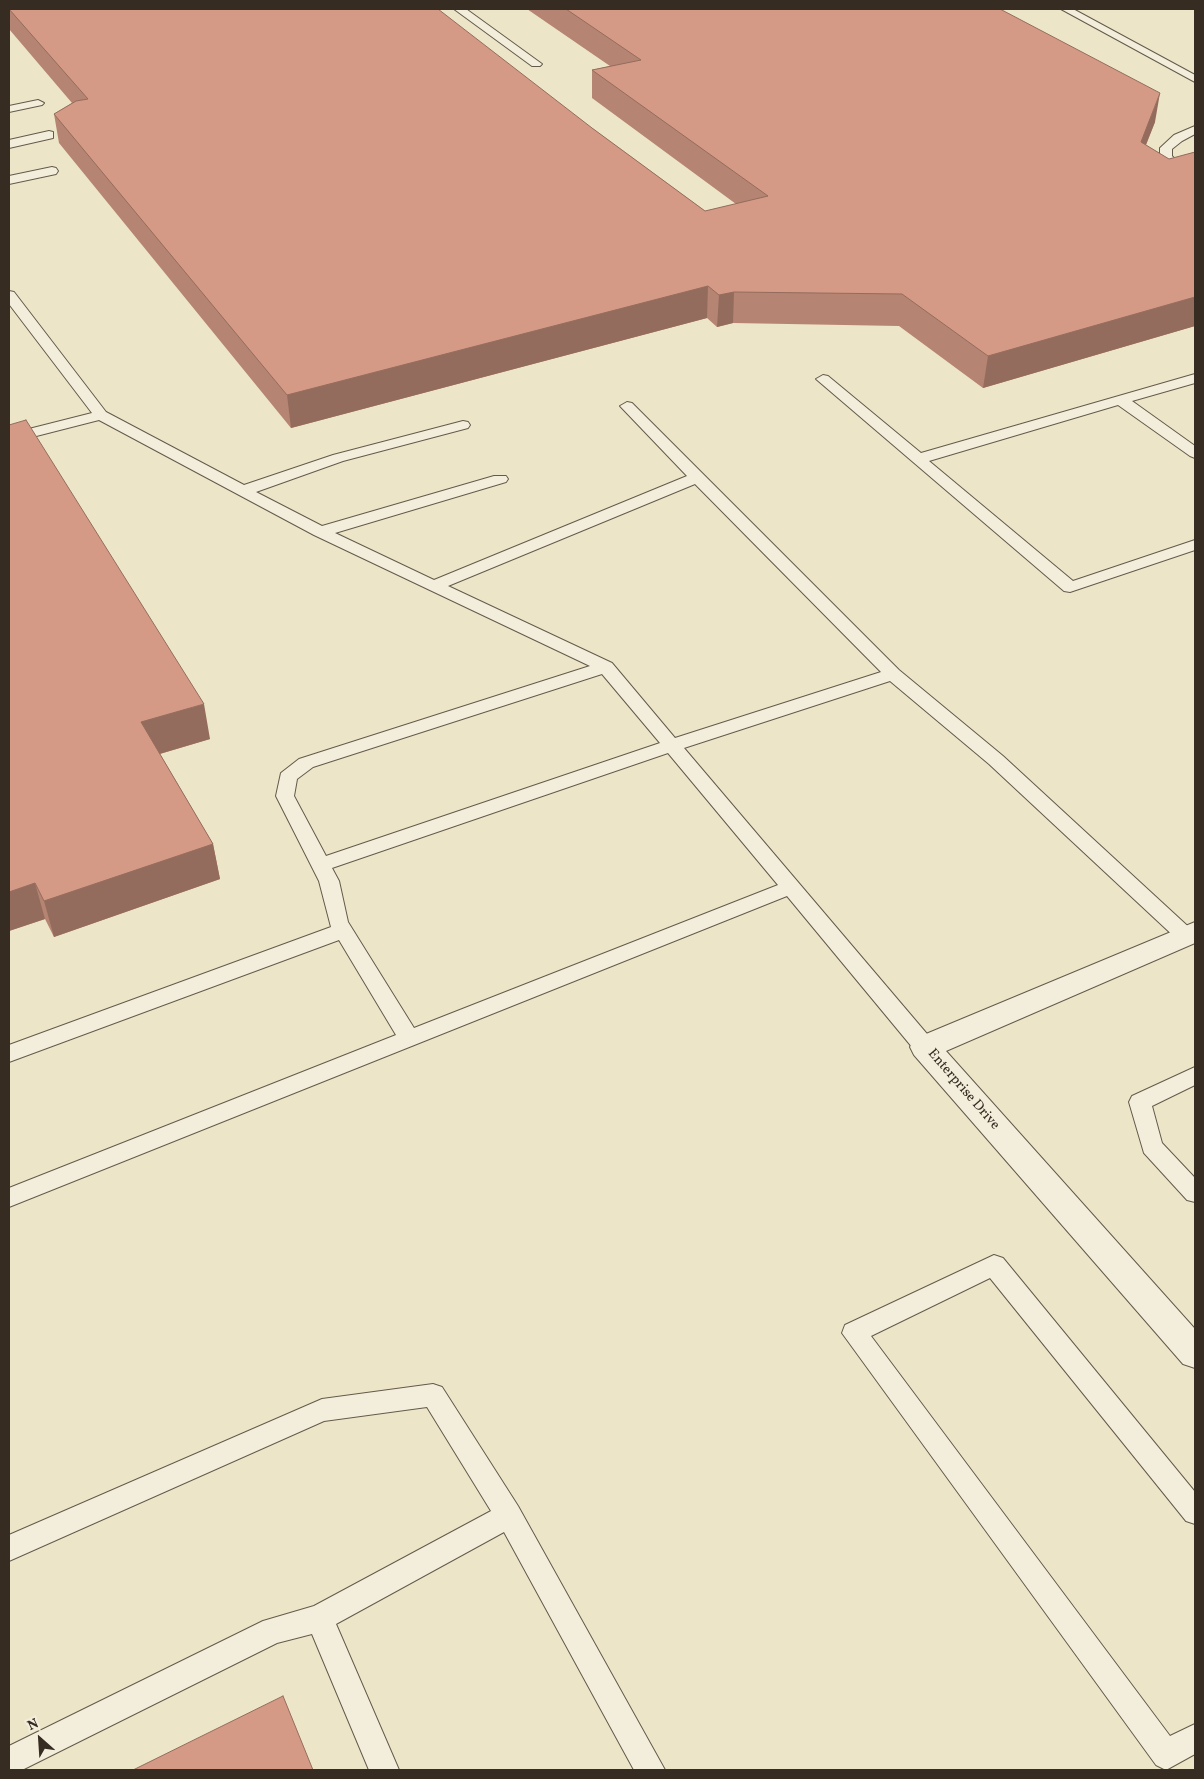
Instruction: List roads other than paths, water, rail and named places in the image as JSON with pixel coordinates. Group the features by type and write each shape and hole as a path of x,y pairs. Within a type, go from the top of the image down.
{"street":[{"name":"Enterprise Drive","path":"1190,934 925,1047 1195,1353"}],"lane":[{"path":"459,9 536,64"},
{"path":"1066,9 1195,79"},
{"path":"9,109 38,103"},
{"path":"1183,174 1166,157 1166,148 1178,138 1195,130"},
{"path":"9,144 49,135"},
{"path":"9,180 52,171"},
{"path":"9,295 101,415 320,532 606,667 925,1047"},
{"path":"9,323 28,319"},
{"path":"823,378 1070,587 1195,544"},
{"path":"918,459 1195,378"},
{"path":"1121,400 1195,453"},
{"path":"627,406 893,674 996,760 1190,934"},
{"path":"9,439 101,415"},
{"path":"243,491 338,458 463,425"},
{"path":"433,586 698,477"},
{"path":"320,532 500,479"},
{"path":"410,1038 342,931 338,922 329,881 285,796 288,776 306,763 606,667"},
{"path":"320,865 672,745 893,674"},
{"path":"9,1198 791,887"},
{"path":"9,1054 342,931"},
{"path":"1195,1075 1140,1102 1152,1147 1195,1193"},
{"path":"1195,1512 994,1265 854,1333 1166,1755 1195,1738"},
{"path":"9,1548 322,1410 433,1395 509,1515 650,1770"},
{"path":"9,1761 274,1631 319,1618 509,1515"},
{"path":"319,1618 384,1770"}]}
